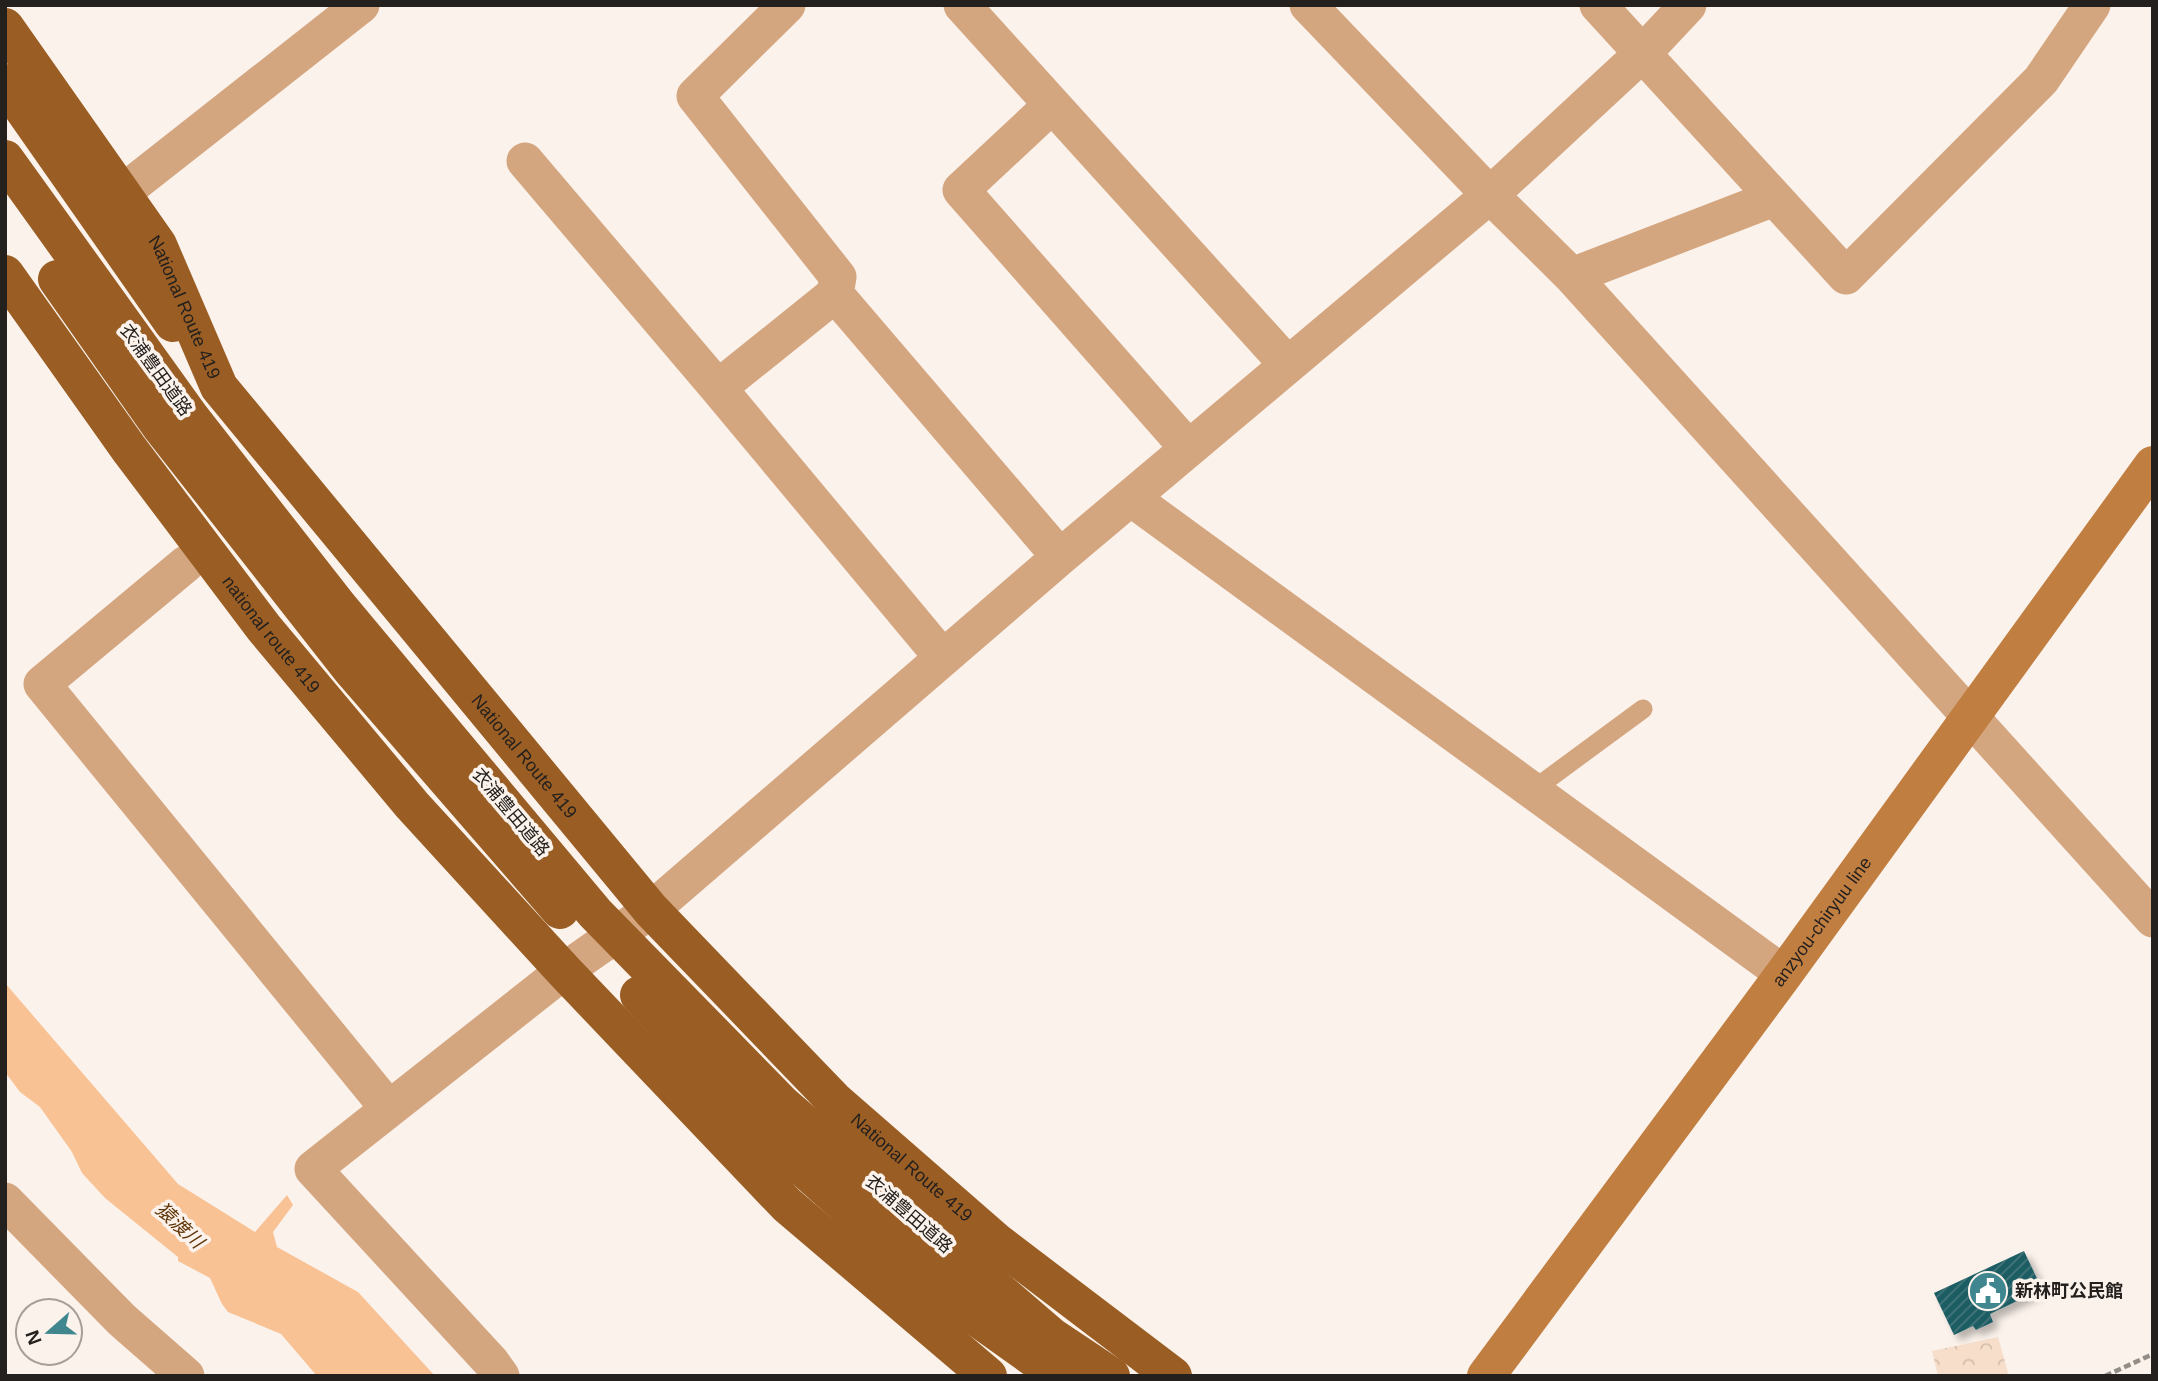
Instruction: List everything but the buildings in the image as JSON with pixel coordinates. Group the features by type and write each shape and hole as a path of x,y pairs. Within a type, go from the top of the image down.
{"highway":[{"name":"National Route 419","path":"5,27 158,245 219,387 651,910 834,1100 998,1243 1173,1376"},
{"path":"5,83 219,387"},
{"name":"衣浦豊田道路","path":"5,159 191,418 340,607 595,913 783,1105 1051,1336 1111,1376"},
{"name":"衣浦豊田道路","path":"5,204 169,438 351,669 545,895 791,1157 951,1298 1059,1376"},
{"name":"national route 419","path":"5,274 129,449 264,628 412,805 564,971"},
{"path":"564,971 787,1205 988,1376"}],"main road":[{"name":"anzyou-chiryuu line","path":"1486,1376 1784,974 2153,465"}],"street":[{"path":"122,193 361,5"},
{"path":"718,388 835,294 838,277 695,96 787,5"},
{"path":"962,5 1288,365"},
{"path":"1308,5 1490,195 1572,276 2153,919"},
{"path":"1598,5 1846,276 2041,80 2092,5"},
{"path":"501,1376 313,1169 564,971 651,910 1060,557 1490,195 1643,53 1688,5"},
{"path":"1052,105 961,190 1188,448"},
{"path":"524,161 943,658"},
{"path":"1572,276 1774,198"},
{"path":"835,294 1060,557"},
{"path":"1131,498 1784,974"},
{"path":"186,564 41,684 389,1109"},
{"path":"5,1201 122,1320 186,1376"}],"lane":[{"path":"1533,790 1643,709"}],"path":[{"path":"2105,1376 2153,1354"}],"green space":[{"path":"1998,1337 2009,1376 1938,1376 1932,1351"}],"water":[{"name":"猿渡川","path":"5,983 178,1184 255,1232 287,1195 293,1205 273,1232 277,1247 358,1292 435,1376 317,1376 281,1334 228,1312 210,1278 178,1261 178,1257 105,1198 82,1173 72,1152 40,1107 20,1092 5,1072"}],"place":[{"name":"新林町公民館","path":"1988,1291"}]}
